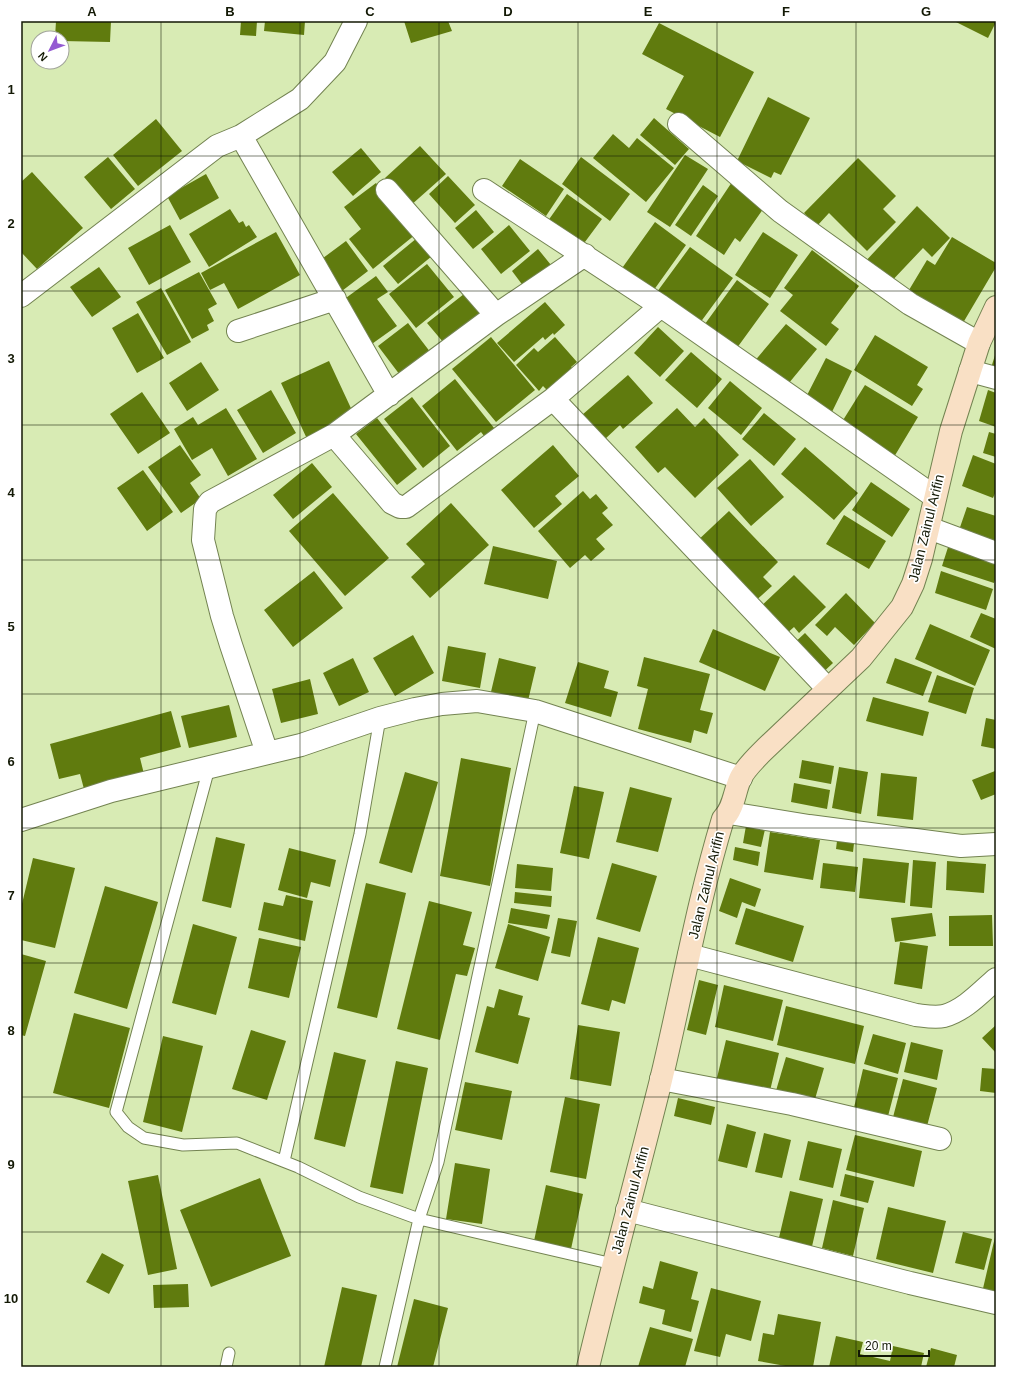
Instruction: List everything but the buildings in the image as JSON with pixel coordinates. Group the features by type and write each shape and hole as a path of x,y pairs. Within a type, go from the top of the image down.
{"street":[{"path":"21,296 217,146 241,136 300,100 335,62 356,21"},
{"path":"679,124 780,211 910,304 980,343"},
{"path":"241,136 389,395"},
{"path":"387,190 496,315"},
{"path":"484,190 662,306 935,497"},
{"path":"267,753 222,616 203,540 205,509 210,502 334,435 496,315 585,256"},
{"path":"238,331 335,299"},
{"path":"334,435 392,503 400,507 406,507 553,399 662,306"},
{"name":"Jalan Zainul Arifin","path":"588,1367 661,1080 689,955 716,842 723,819 729,813 741,778 766,748 861,658 902,608 913,584 921,559 951,432 970,371 980,343 996,307"},
{"path":"970,371 996,378"},
{"path":"553,399 828,689"},
{"path":"929,528 996,553"},
{"path":"21,821 111,791 209,768 301,744 380,718 442,704 478,701 535,711 741,778"},
{"path":"729,813 809,826 961,846 996,844"},
{"path":"689,955 916,1015 931,1017 944,1016 957,1010 970,1002 996,979"},
{"path":"661,1080 792,1104 940,1139"},
{"path":"627,1210 910,1283 996,1303"}],"lane":[{"path":"385,1367 419,1219 438,1162 535,711"},
{"path":"284,1161 360,834 380,718"},
{"path":"209,768 116,1112 128,1127 144,1138 183,1145 237,1143 284,1161 359,1197 419,1219 613,1264"},
{"path":"226,1367 229,1353"}]}
